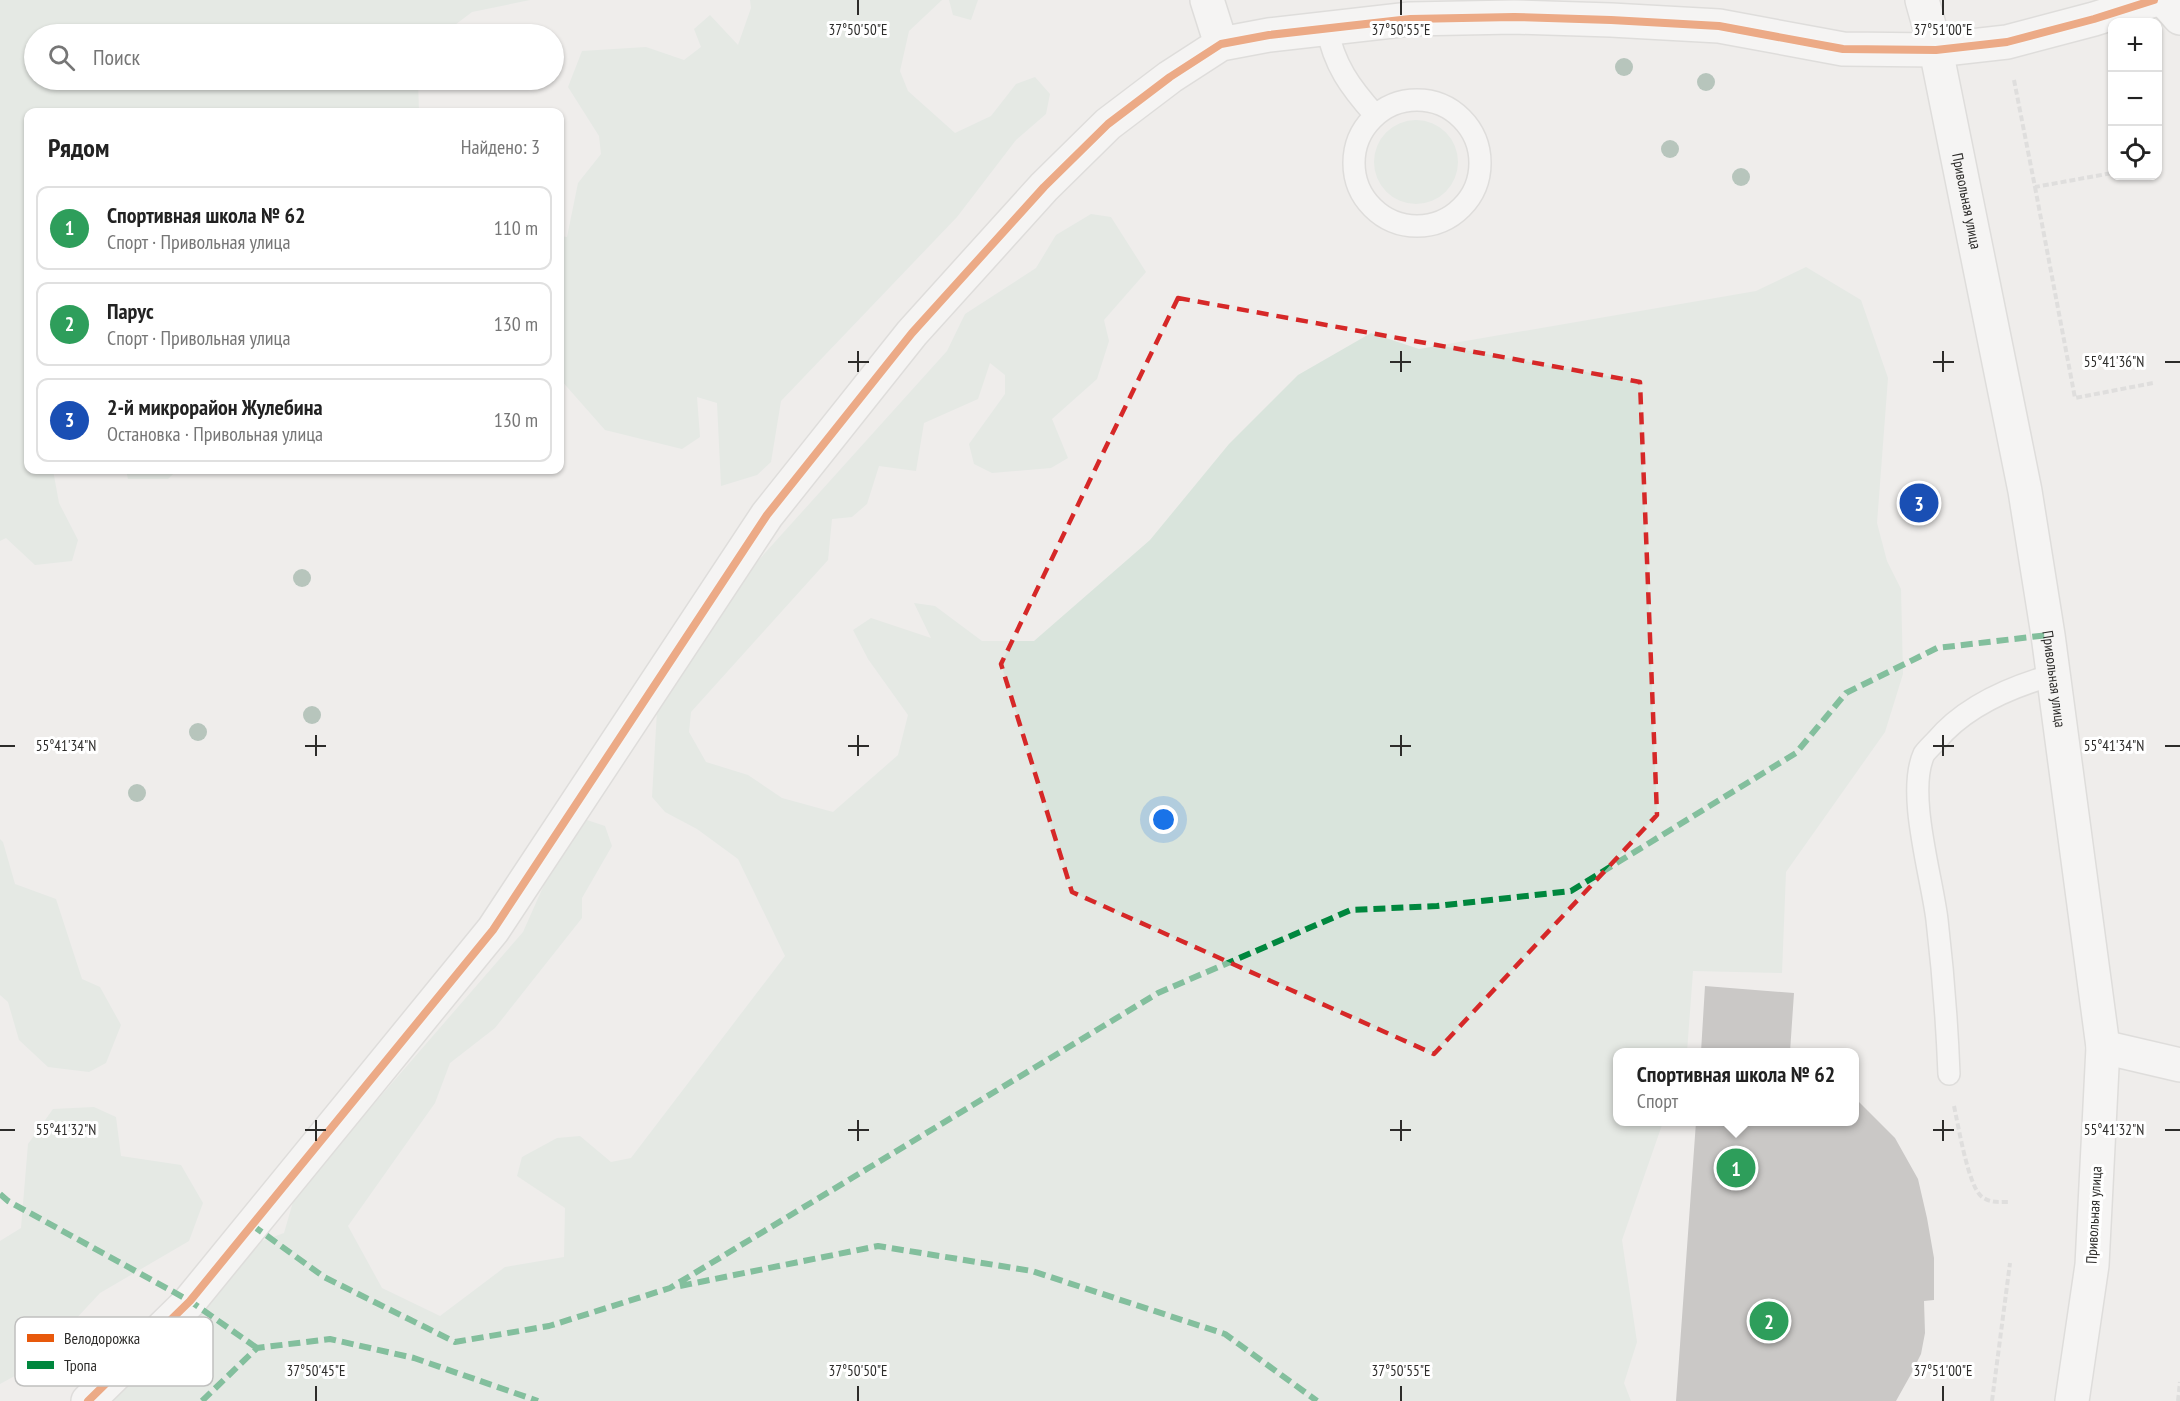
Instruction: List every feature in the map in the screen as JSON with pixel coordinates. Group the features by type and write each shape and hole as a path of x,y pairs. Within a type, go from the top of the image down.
{"street":[{"path":"1207,0 1221,44"},
{"name":"Привольная улица","path":"1923,0 1936,50 2025,490 2053,675 2103,1047 2092,1265 2072,1401"},
{"path":"174,1317 190,1301 493,930 767,515 912,333 1044,187 1108,124 1170,77 1221,44 1269,35 1410,19 1514,17 1719,26 1843,49 1936,50 2007,42 2154,0"},
{"path":"2164,0 2180,18"},
{"path":"2103,1047 2180,1065"},
{"path":"88,1401 103,1386"}],"lane":[{"path":"1327,28 1332,51 1343,75 1375,115"},
{"path":"1414,100 1443,105 1463,120 1475,138 1479,152 1477,181 1467,201 1459,210 1440,222 1423,226 1401,224 1389,220 1368,204 1355,178 1355,148 1363,128 1375,115 1394,104 1414,100"},
{"path":"1949,1073 1937,920 1919,811 1917,781 1924,754 1948,726 1983,703 2023,684 2053,675"}],"path":[{"path":"2007,42 2074,398 2153,383"},
{"path":"2035,187 2108,174"},
{"path":"1949,1073 1954,1107 1971,1180 1980,1195 1993,1202 2008,1202"},
{"path":"1992,1401 2010,1263"},
{"path":"2178,1401 2180,1382"}],"highlighted area":[{"path":"1178,298 1640,382 1657,815 1434,1054 1072,892 1001,664"}],"shaded area":[{"path":"0,0 530,0 472,12 456,24 24,24 24,90 418,90 419,108 24,108 24,474 54,474 59,503 78,540 72,561 35,565 6,538 0,541"},
{"path":"750,0 942,0 909,31 900,71 908,91 955,133 991,116 1016,84 1035,77 1050,94 1046,114 1016,140 957,217 781,401 771,462 757,475 721,486 717,403 697,397 700,437 682,449 605,430 564,384 564,237 567,237 578,183 601,154 599,136 568,87 582,51 646,47 684,60 701,47 694,29 710,15 738,45 751,8"},
{"path":"949,0 978,0 971,20 953,15"},
{"path":"1408,120 1424,120 1440,127 1451,138 1458,154 1455,178 1446,192 1424,204 1408,204 1392,197 1381,186 1374,170 1374,154 1381,138 1392,127"},
{"path":"1091,214 1111,217 1146,272 1104,320 1109,341 1097,379 1052,419 1068,458 1051,468 992,473 974,464 969,444 1005,394 1005,375 990,363 978,399 924,423 916,471 879,466 867,504 852,517 832,519 828,560 691,712 689,732 706,762 748,775 782,798 833,812 898,755 908,715 868,659 853,630 871,618 931,638 914,603 935,606 982,641 1034,641 1150,540 1229,444 1298,375 1371,333 1419,349 1756,291 1806,267 1861,300 1888,378 1877,523 1887,561 1901,589 1903,674 1885,732 1786,872 1782,973 1693,971 1687,1048 1613,1048 1613,1126 1662,1126 1622,1240 1637,1342 1624,1383 1631,1401 104,1401 118,1386 213,1386 213,1317 181,1317 246,1247 284,1233 295,1195 523,932 568,831 584,819 605,826 612,846 582,898 582,918 495,1028 450,1063 435,1103 348,1226 382,1288 440,1316 505,1267 564,1257 565,1208 517,1176 522,1157 557,1138 580,1136 611,1162 631,1158 785,956 738,859 697,829 665,812 652,797 657,711 747,573 947,351 965,314 1036,268 1056,235"},
{"path":"127,474 173,474 168,479 128,479"},
{"path":"0,839 3,842 15,884 56,899 82,979 100,987 121,1025 106,1063 89,1072 48,1067 19,1040 8,1002 0,995"},
{"path":"94,1107 116,1117 121,1156 181,1165 203,1203 189,1241 100,1293 78,1317 15,1317 15,1376 0,1384 0,1241 21,1228 28,1144 53,1109"}],"building":[{"path":"1705,986 1794,993 1790,1048 1701,1048"},
{"path":"1859,1102 1895,1138 1918,1179 1934,1258 1934,1300 1924,1301 1925,1333 1921,1354 1896,1401 1676,1401 1696,1126 1859,1126"}],"marked path":[{"path":"252,1225 324,1277 455,1342 549,1326 670,1288 1158,993 1351,910 1437,906 1571,891 1796,753 1846,693 1937,648 2048,635"},
{"path":"0,1194 8,1201 190,1301 213,1317"},
{"path":"680,1286 878,1246 1032,1271 1225,1334 1317,1401"},
{"path":"213,1317 257,1348"},
{"path":"202,1401 257,1348 330,1339 414,1358 538,1401"}],"cycle path":[{"path":"174,1317 190,1301 493,930 767,515 912,333 1044,187 1108,124 1170,77 1221,44 1269,35 1410,19 1514,17 1719,26 1843,49 1936,50 2007,42 2154,0"},
{"path":"88,1401 103,1386"}],"place":[{"name":"2-й микрорайон Жулебина","path":"1919,503"},
{"name":"Спортивная школа № 62","path":"1736,1168"},
{"name":"Парус","path":"1769,1321"}]}
